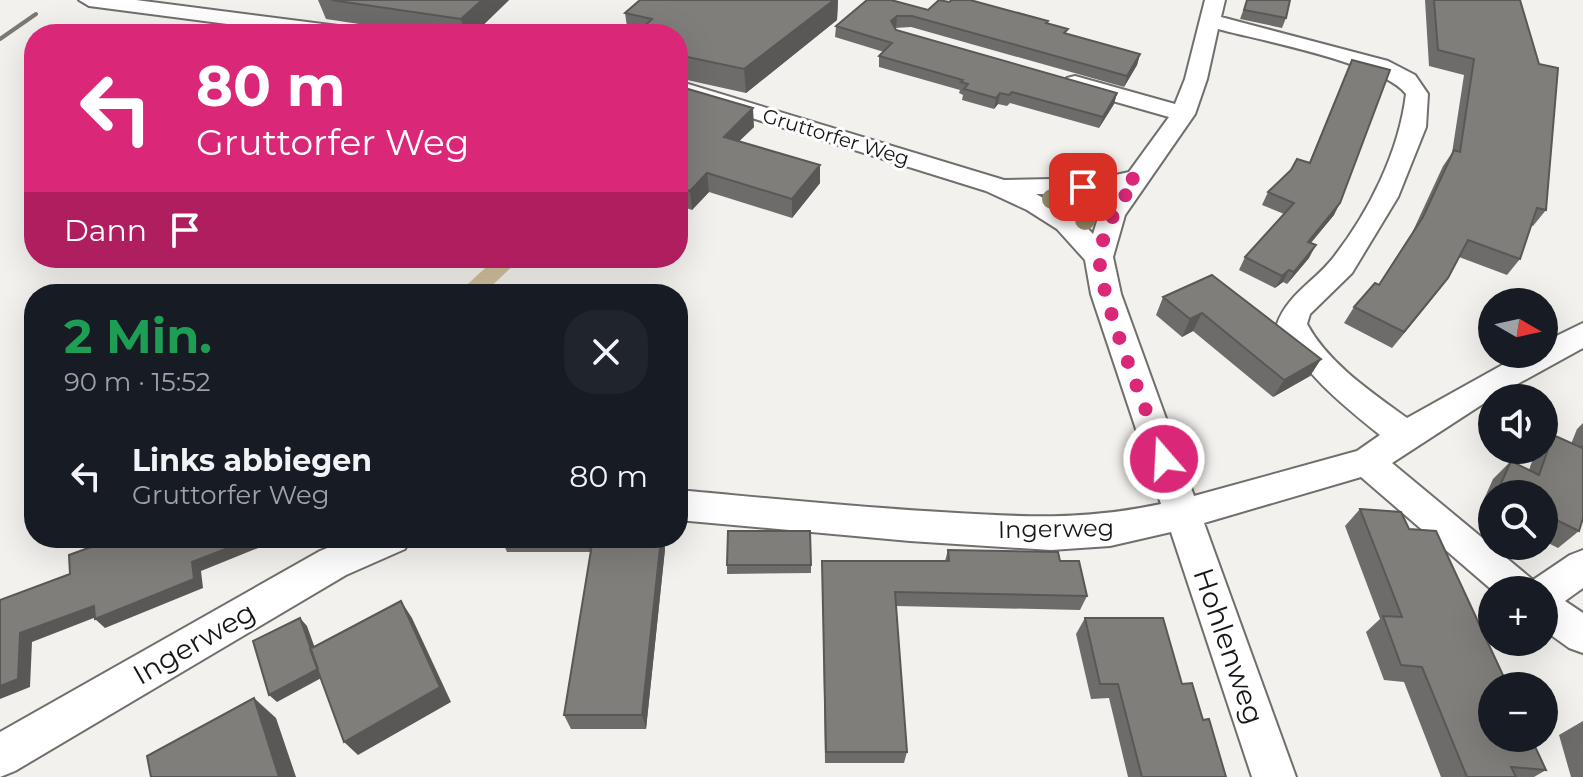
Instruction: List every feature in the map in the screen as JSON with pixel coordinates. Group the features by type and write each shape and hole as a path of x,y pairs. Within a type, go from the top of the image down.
{"street":[{"path":"89,0 276,24"},
{"path":"1099,257 1112,215 1183,114 1213,10 1380,66 1407,80 1417,94 1414,127 1385,197 1342,266 1297,310 1292,324 1297,338 1309,352 1377,414 1405,435"},
{"path":"1050,76 1183,114"},
{"name":"Gruttorfer Weg","path":"688,91 995,185 1067,223 1099,257"},
{"name":"Gruttorfer Weg","path":"995,185 1102,186 1137,178"},
{"name":"Hohlenweg","path":"1099,257 1106,294 1274,777"},
{"name":"Ingerweg","path":"688,506 910,526 1051,534 1110,530 1183,514 1367,462 1405,435 1583,334"},
{"path":"1367,462 1502,576"},
{"name":"Ingerweg","path":"0,756 333,563 368,548"},
{"path":"1558,584 1583,567"},
{"path":"1558,618 1583,635"}],"shaded area":[{"path":"1104,192 1109,197 1087,230 1042,197"},
{"path":"485,268 510,268 494,284 468,284"}],"building":[{"path":"331,0 482,0 461,19"},
{"path":"640,0 834,0 744,69 688,57 688,24 647,24 652,19 625,13"},
{"path":"867,0 891,0 928,10 939,0 970,0 1048,21 1046,23 1068,29 1064,33 1140,54 1127,76 912,16 897,16 891,21 896,30 1117,93 1103,117 1012,92 1009,95 1000,93 996,98 964,89 968,84 961,82 963,80 879,56 892,43 836,26"},
{"path":"1247,0 1290,0 1286,18 1244,10"},
{"path":"1434,0 1520,0 1539,64 1558,68 1546,210 1537,208 1520,259 1468,240 1448,278 1404,332 1354,307 1375,283 1379,285 1423,217 1454,150 1460,152 1474,59 1438,50"},
{"path":"1352,60 1390,70 1340,203 1308,242 1316,245 1294,272 1289,270 1282,276 1245,257 1294,203 1268,192 1291,170 1297,159 1310,163"},
{"path":"688,89 753,108 724,137 820,165 792,199 707,173 690,191"},
{"path":"1212,275 1321,359 1284,380 1202,313 1190,319 1163,297"},
{"path":"1558,437 1582,448 1583,445 1583,518 1579,531 1558,521 1558,480 1502,480 1510,464 1517,464 1539,475 1543,464 1558,464"},
{"path":"1360,509 1401,512 1409,529 1436,531 1478,621 1478,656 1494,656 1501,672 1478,672 1478,752 1538,752 1546,770 1511,767 1516,777 1467,777 1422,667 1401,665 1383,616 1402,617"},
{"path":"728,531 810,531 811,565 727,565"},
{"path":"88,548 228,548 192,562 194,579 95,619 94,606 20,633 18,679 0,686 0,600 70,574 69,555"},
{"path":"591,548 660,548 642,715 564,715"},
{"path":"948,550 1058,552 1060,561 1079,561 1087,596 895,592 907,752 826,752 822,561 949,561"},
{"path":"401,601 440,687 344,742 310,649"},
{"path":"300,618 318,669 269,695 253,641"},
{"path":"1085,618 1163,618 1182,684 1192,683 1203,720 1209,719 1226,777 1142,777 1118,684 1100,684"},
{"path":"254,698 279,777 151,777 147,756"}],"railway":[{"path":"0,39 36,14"}],"route":[{"path":"1083,187 1137,178 1112,215 1099,257 1106,294 1164,459"}]}
